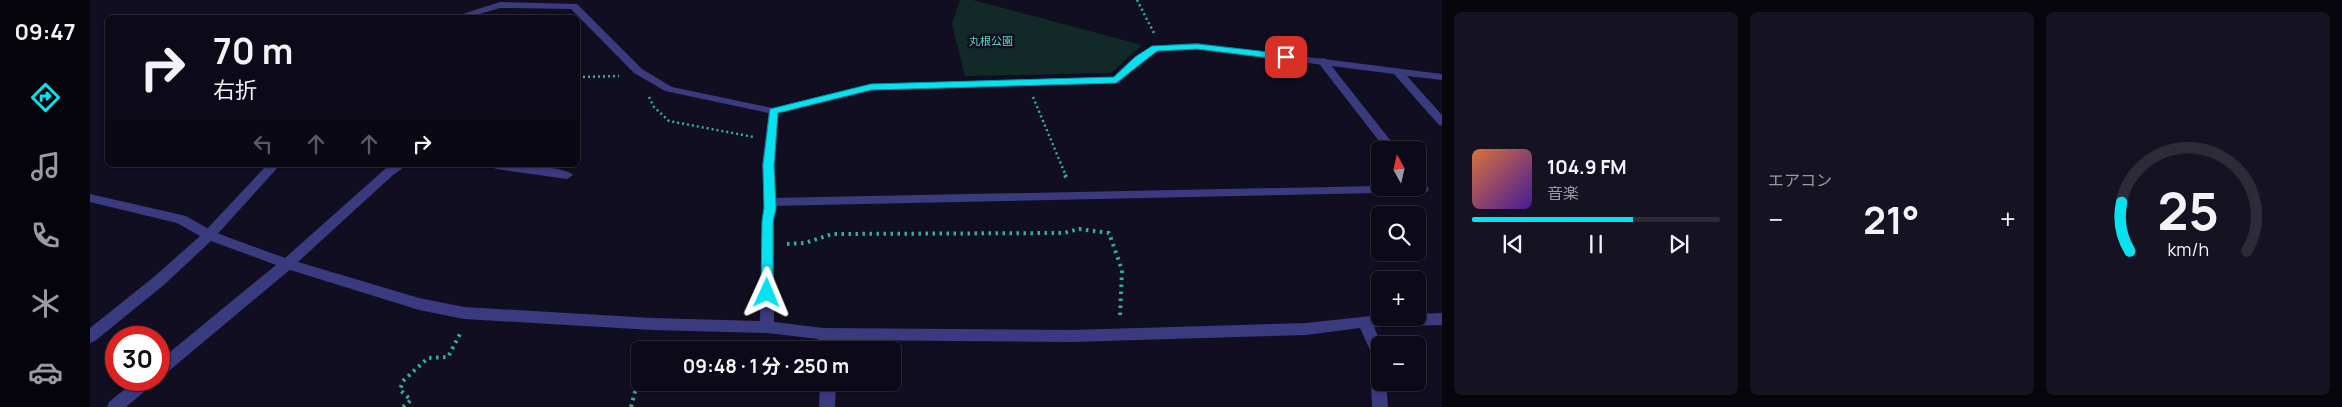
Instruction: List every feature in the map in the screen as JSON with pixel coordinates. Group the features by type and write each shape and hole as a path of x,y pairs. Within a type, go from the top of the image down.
{"street":[{"path":"465,15 500,5 574,6 638,71 669,89 774,111 871,87 1116,80 1138,59 1155,48 1162,47 1197,46 1442,77"},
{"path":"1322,61 1385,141"},
{"path":"1396,70 1442,122"},
{"path":"766,326 770,202 768,165 774,111"},
{"path":"90,337 160,280 209,235 272,167"},
{"path":"170,361 287,264 389,172 398,167"},
{"path":"510,167 567,175"},
{"path":"770,202 1371,190"},
{"path":"90,198 180,219 209,235 287,264 419,304 464,312 652,324 766,326 824,334 1119,335 1306,329 1364,322 1442,318"},
{"path":"1364,322 1377,350 1380,407"},
{"path":"824,334 825,341"},
{"path":"115,407 134,391"},
{"path":"828,391 828,407"}],"path":[{"path":"1137,0 1162,47"},
{"path":"580,77 626,76"},
{"path":"1026,83 1075,196"},
{"path":"646,90 654,107 669,121 771,140"},
{"path":"768,245 805,243 832,234 1064,233 1078,229 1110,233 1122,270 1119,335"},
{"path":"403,407 411,400 400,390 403,381 428,358 448,358 464,326 464,312"},
{"path":"631,407 635,391"}],"green space":[{"name":"丸根公園","path":"960,0 973,0 1142,45 1111,73 965,76 952,24"}],"route":[{"path":"767,293 768,221 770,208 768,165 774,111 871,87 1116,80 1138,59 1155,48 1162,47 1197,46 1286,57"}]}
